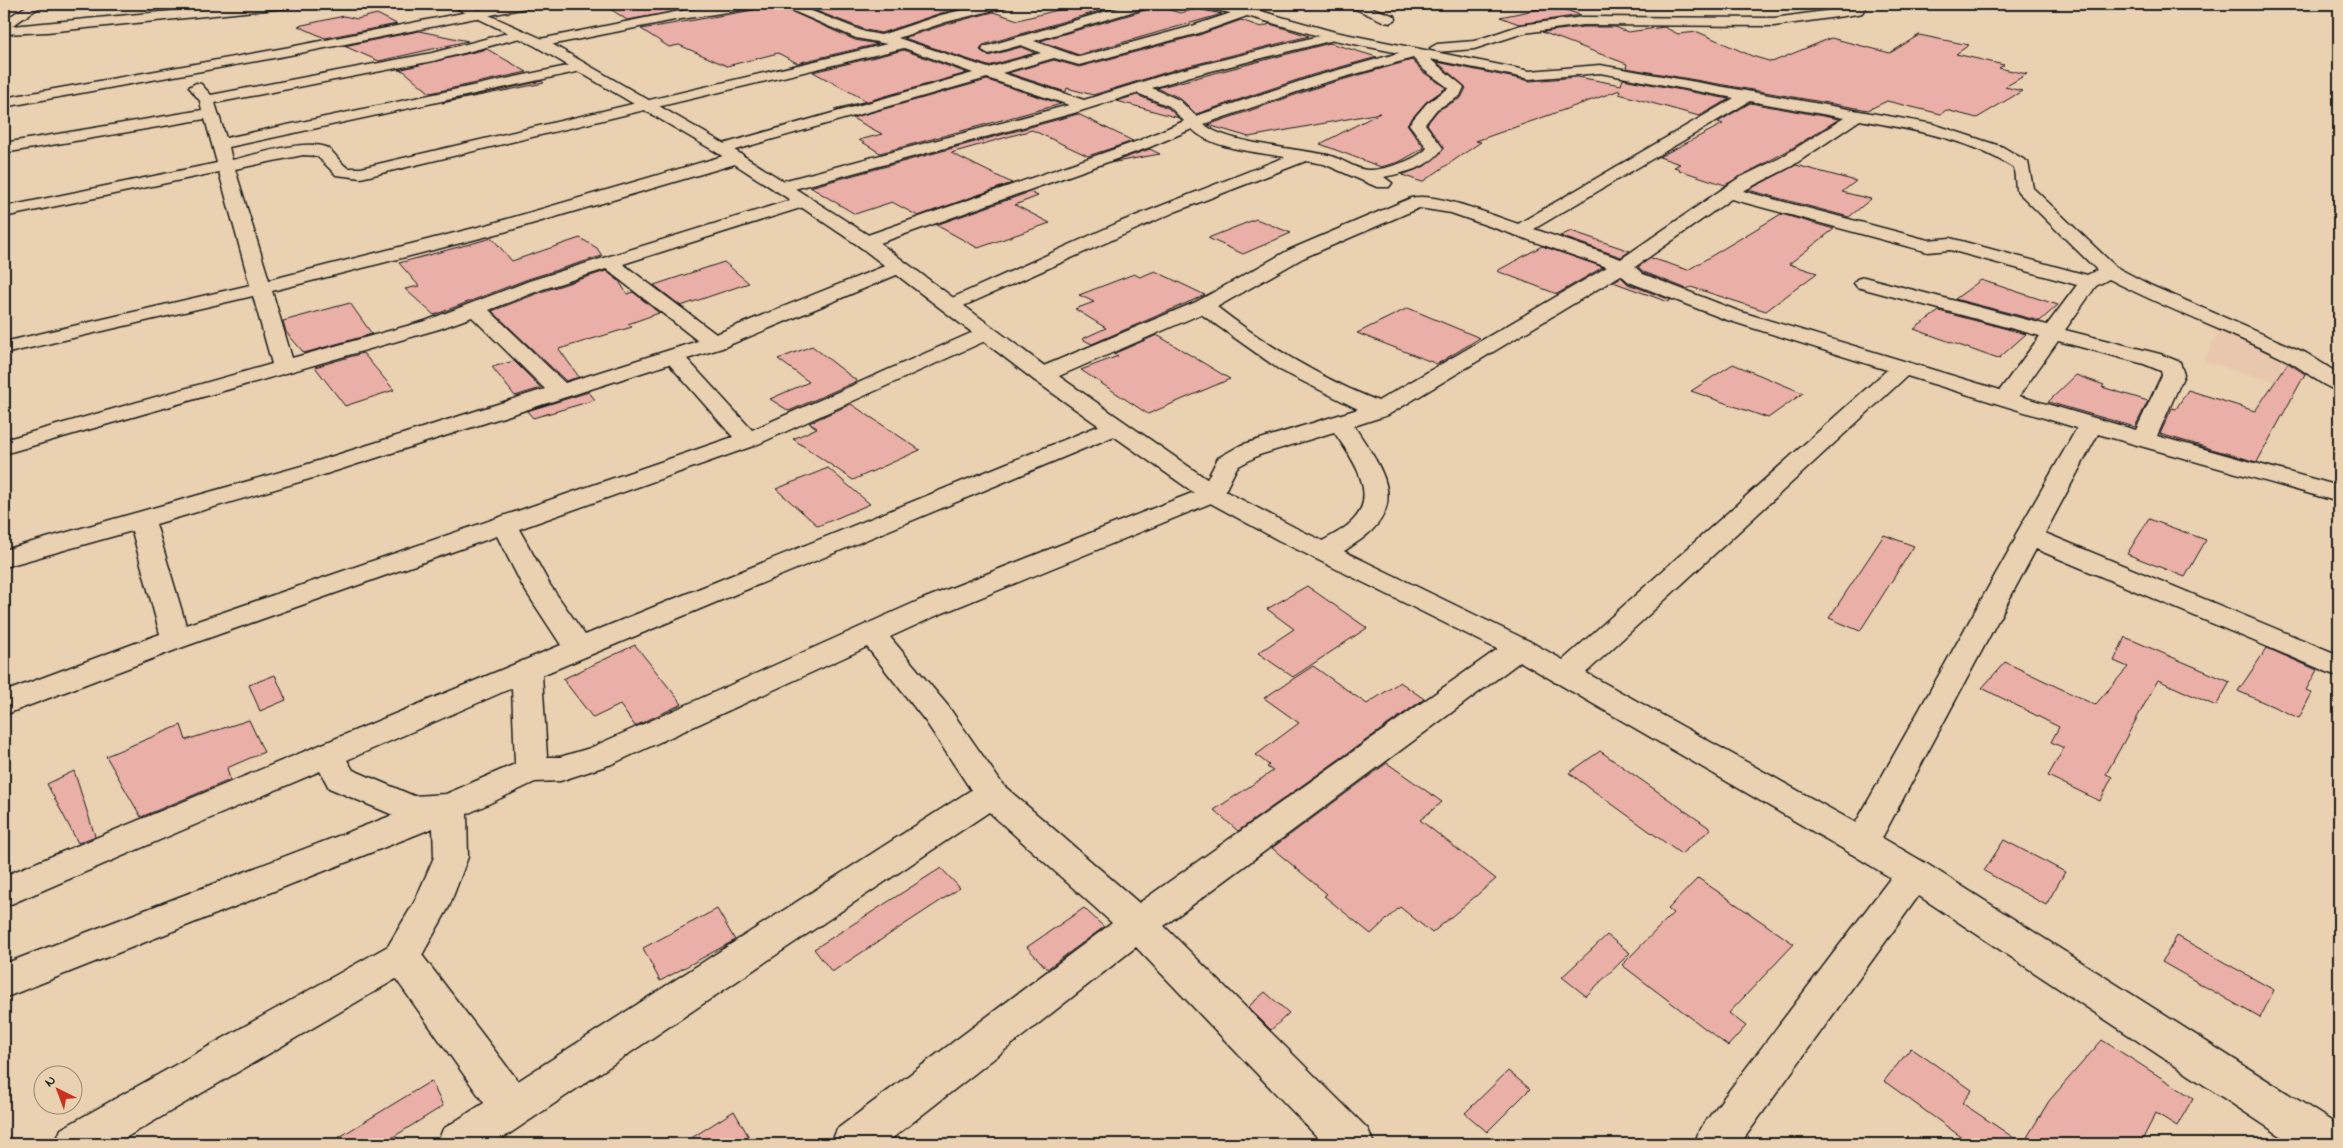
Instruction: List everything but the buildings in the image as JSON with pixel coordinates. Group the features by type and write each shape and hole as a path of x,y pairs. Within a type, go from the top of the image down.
{"street":[{"path":"4,30 47,28 285,4"},
{"path":"4,103 183,70 466,9 526,4"},
{"path":"657,4 675,16"},
{"path":"4,148 209,107 432,57 530,38 754,4"},
{"path":"783,4 861,35 905,44 1084,105"},
{"path":"884,39 941,19 1002,4"},
{"path":"988,50 1144,4"},
{"path":"1200,4 1247,12 1333,36 1530,75 1600,69 1933,129 1997,150 2022,166 2025,189 2109,271 2145,290 2298,358 2339,384"},
{"path":"1350,4 1390,19"},
{"path":"866,242 1144,144 1193,123 1318,80 1410,52 1474,45 1521,29 1583,21 1653,24 1774,22 1858,10 1862,4"},
{"path":"4,25 33,6 53,5"},
{"path":"466,9 530,38 649,106 729,153 866,242 1042,375 1212,494 1324,552 1520,648 1862,843 1914,874 2308,1137"},
{"path":"1023,41 1073,60 1087,60 1194,30 1247,12"},
{"path":"4,447 432,325 536,285 608,262 792,194 1182,74 1333,36"},
{"path":"4,212 226,166 315,150 322,151 340,173 354,174 649,106 905,44"},
{"path":"1368,175 1401,168 1427,157 1435,148 1427,134 1419,129 1417,124 1432,106 1455,93 1456,87 1410,52"},
{"path":"4,348 261,288 497,228 986,72 1054,54"},
{"path":"220,144 581,67"},
{"path":"183,70 209,107 284,368"},
{"path":"1138,88 1174,102 1202,132 1221,140 1328,160 1368,175 1417,202 1454,208 1623,266 1636,278 1667,292 1731,315 2091,425 2339,494"},
{"path":"1520,230 1747,96"},
{"path":"4,981 450,807 531,770 560,769 601,756 928,608 1212,494 1227,463 1250,450 1380,410 1623,266 1729,193 1786,162 1858,115"},
{"path":"950,306 1097,238 1230,182 1306,155"},
{"path":"1729,193 1928,246 1950,244 2089,282"},
{"path":"1042,375 1203,306 1296,254 1417,202"},
{"path":"608,262 714,343"},
{"path":"4,559 314,470 714,343 900,267"},
{"path":"2004,399 2089,282 2109,271"},
{"path":"1864,282 2152,359 2172,367 2172,375 2144,439"},
{"path":"1203,306 1230,328 1295,369 1352,400 1380,410"},
{"path":"475,308 561,392"},
{"path":"4,704 176,639 748,440 987,333"},
{"path":"673,356 748,440"},
{"path":"1565,675 1902,368"},
{"path":"1324,552 1367,521 1375,507 1378,493 1373,475 1340,423"},
{"path":"1862,843 2028,536 2091,425"},
{"path":"4,892 528,670 1116,427"},
{"path":"142,520 176,639"},
{"path":"505,526 537,587 579,649"},
{"path":"2028,536 2339,667"},
{"path":"872,634 937,714 991,794 1138,924 1353,1144"},
{"path":"852,1144 1138,924 1520,648"},
{"path":"528,670 531,770"},
{"path":"328,754 341,778 373,794 413,810 450,807"},
{"path":"458,1144 991,794"},
{"path":"76,1144 401,957 431,907 451,856 450,807"},
{"path":"1715,1144 1914,874"},
{"path":"401,957 512,1107"}],"shaded area":[{"path":"2223,323 2311,357 2295,388 2204,361"}]}
